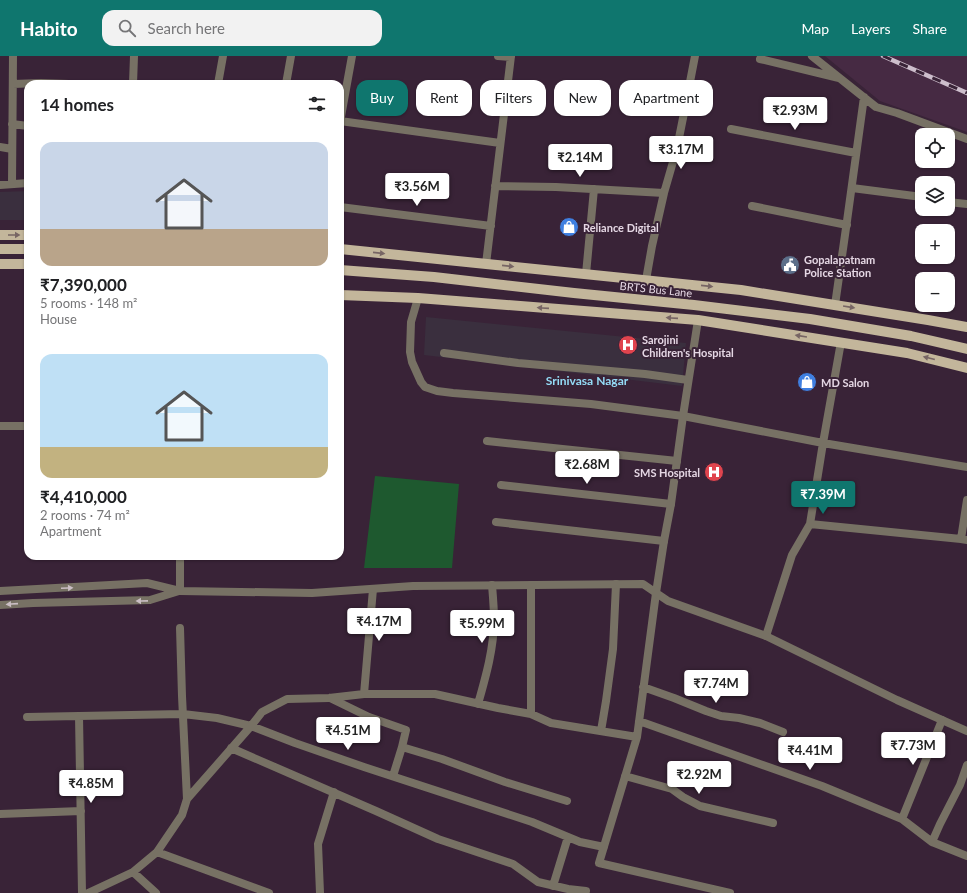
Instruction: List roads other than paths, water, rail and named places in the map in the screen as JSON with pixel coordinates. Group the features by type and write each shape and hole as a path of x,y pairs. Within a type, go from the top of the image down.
{"main road":[{"path":"0,235 24,235"},
{"path":"0,249 24,249"},
{"path":"344,249 741,290 967,327"},
{"path":"0,264 24,264"},
{"name":"BRTS Bus Lane","path":"344,270 434,277 694,305 810,320 912,336 967,349"},
{"path":"344,295 418,298 698,320 907,353 967,368"}],"street":[{"path":"12,184 13,56"},
{"path":"133,80 134,56"},
{"path":"219,80 223,56"},
{"path":"287,80 291,56"},
{"path":"344,100 352,56"},
{"path":"486,264 511,57 498,56"},
{"path":"646,280 652,246 676,148 695,56"},
{"path":"812,56 876,107 897,113 967,139"},
{"path":"760,59 841,79"},
{"path":"12,84 24,84"},
{"path":"835,305 864,97"},
{"path":"344,123 500,144"},
{"path":"12,124 24,126"},
{"path":"731,129 856,153"},
{"path":"0,147 12,149"},
{"path":"0,185 24,183"},
{"path":"495,186 556,187 664,194"},
{"path":"852,188 915,197"},
{"path":"586,274 594,189"},
{"path":"955,203 967,204"},
{"path":"752,206 847,224"},
{"path":"344,208 491,226"},
{"path":"418,298 411,322 410,352 412,362 421,382 425,387 437,391 591,404 683,416 967,467"},
{"path":"698,320 671,504 656,593 637,737 599,863 730,893"},
{"path":"766,636 792,555 810,524 823,442 842,342"},
{"path":"444,353 518,363 645,374 688,380"},
{"path":"0,426 24,426"},
{"path":"487,441 677,461"},
{"path":"501,485 671,504"},
{"path":"810,524 964,539 967,500"},
{"path":"496,522 664,541"},
{"path":"180,560 180,591"},
{"path":"0,591 147,583 180,591 312,593 413,586 643,584 668,601 766,636 897,700 967,731"},
{"path":"601,731 613,649 616,584"},
{"path":"478,704 492,647 494,620 492,585"},
{"path":"531,585 531,714"},
{"path":"364,694 373,589"},
{"path":"0,605 150,600 180,591"},
{"path":"88,893 133,872 157,852 182,815 187,799 180,628"},
{"path":"643,687 711,713 760,723 783,732"},
{"path":"187,799 262,712 287,698 329,698 364,694 435,694 531,714 551,722 637,737"},
{"path":"329,698 368,716 406,730 393,776"},
{"path":"27,717 183,714 218,718 251,726 295,743 532,822 580,842 604,847"},
{"path":"79,716 82,893"},
{"path":"902,819 942,720"},
{"path":"639,721 822,786 902,819 932,842 967,856"},
{"path":"402,747 442,759 505,782 567,801"},
{"path":"231,748 376,810 438,839 513,864 538,882 552,886 586,891"},
{"path":"932,842 960,784 967,765"},
{"path":"625,776 672,789 700,806 773,823"},
{"path":"320,893 318,844 334,792"},
{"path":"0,814 81,811"},
{"path":"552,886 568,837"},
{"path":"157,852 269,893"},
{"path":"133,872 156,893"}],"railway":[{"path":"883,56 967,93"}],"place":[{"name":"Reliance Digital","path":"569,227"},
{"name":"Gopalapatnam Police Station","path":"790,265"},
{"name":"Sarojini Children's Hospital","path":"628,345"},
{"name":"MD Salon","path":"807,382"},
{"name":"SMS Hospital","path":"714,472"}],"district":[{"name":"Srinivasa Nagar","path":"587,380"}]}
